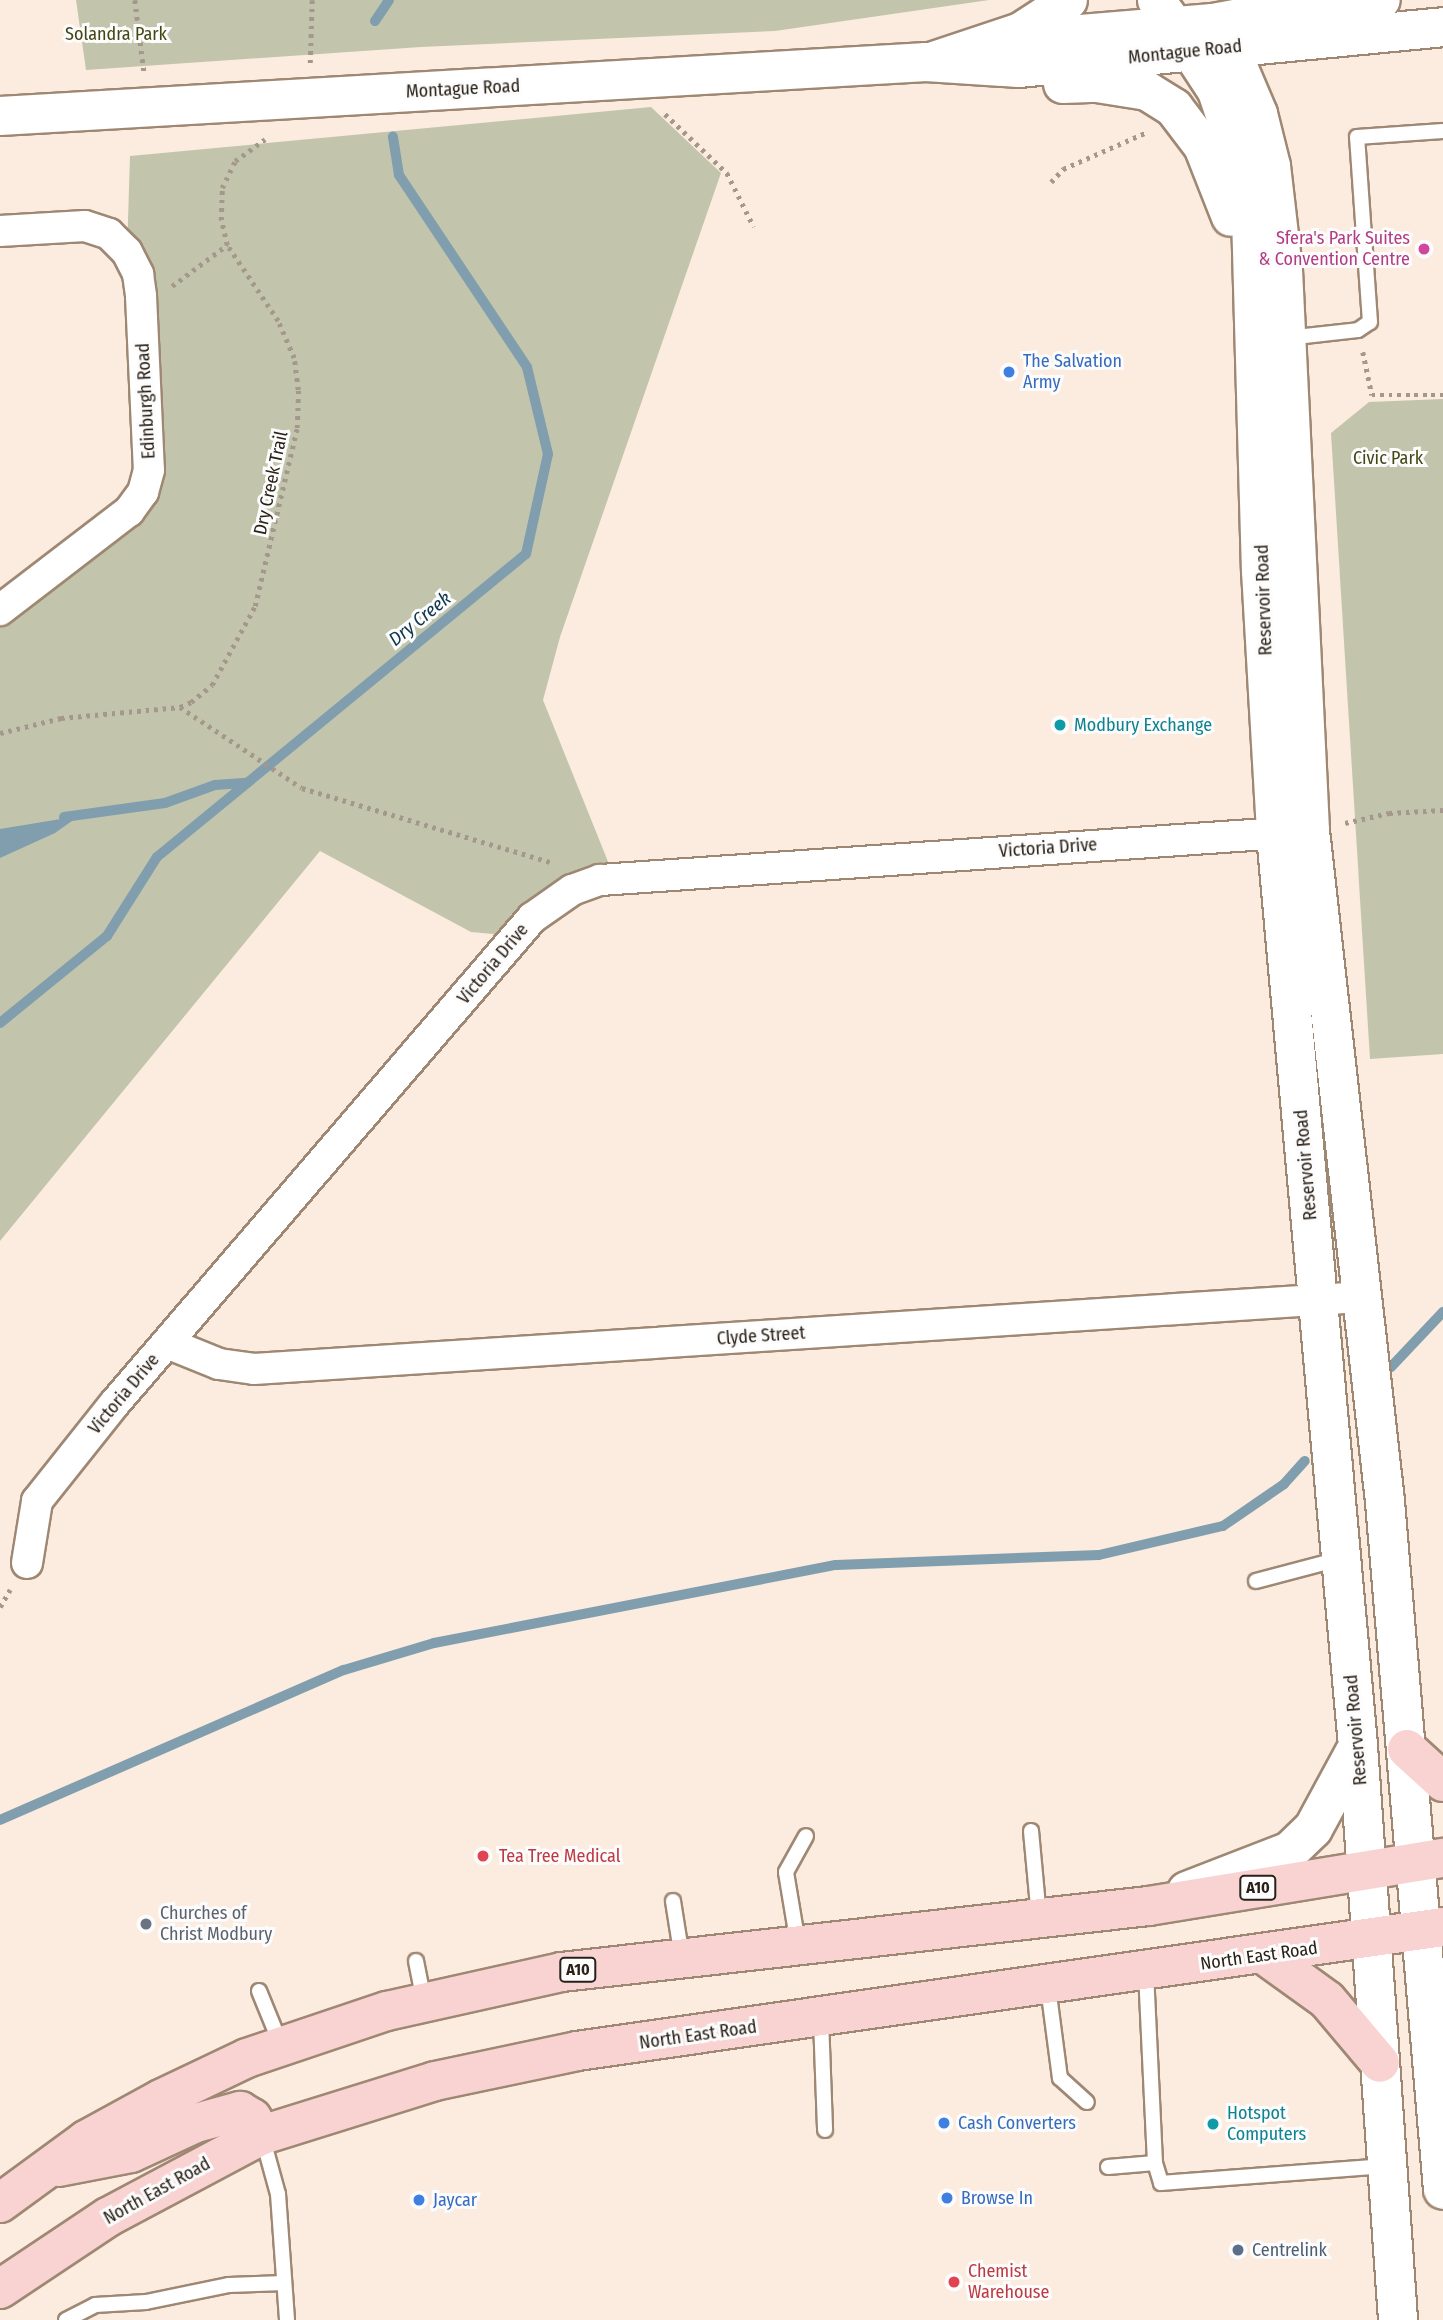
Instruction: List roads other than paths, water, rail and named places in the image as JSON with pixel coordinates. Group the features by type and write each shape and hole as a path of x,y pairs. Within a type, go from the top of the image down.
{"highway":[{"path":"1407,1749 1443,1782"},
{"name":"A10","path":"0,2203 86,2140 160,2099 281,2046 425,2003 562,1972 1149,1906 1430,1860"},
{"name":"North East Road","path":"0,2289 108,2217 262,2135 503,2064 1266,1956 1432,1929"},
{"path":"1266,1956 1328,2000 1380,2063"},
{"path":"46,2170 131,2153 196,2123 240,2111 252,2118 262,2135"}],"main road":[{"name":"Montague Road","path":"0,116 926,62 1069,35 1193,25 1299,7 1381,0"},
{"name":"Montague Road","path":"1193,25 1443,27"},
{"name":"Reservoir Road","path":"1193,25 1258,114 1271,166 1287,338 1293,833 1318,1300 1359,1746 1398,2320"},
{"name":"Reservoir Road","path":"1193,25 1240,160 1251,215 1260,446 1261,571 1293,833 1360,1297 1385,1502 1407,1749 1430,1860 1443,2190"},
{"path":"926,62 1053,85 1097,83 1147,91 1174,108 1203,146 1231,215 1238,256 1247,400 1260,446"},
{"path":"1149,1906 1290,1851 1313,1829 1359,1746"}],"street":[{"path":"926,62 1020,31 1068,0"},
{"name":"Edinburgh Road","path":"0,231 85,226 109,234 127,252 138,274 140,289 149,470 144,492 129,511 0,610"},
{"name":"Victoria Drive","path":"27,1563 37,1501 167,1343 532,918 572,890 615,879 1293,833"},
{"name":"Clyde Street","path":"167,1343 219,1364 254,1369 1360,1297"}],"lane":[{"path":"1287,338 1357,330 1370,322 1357,137 1443,131"},
{"path":"1256,1580 1341,1558"},
{"path":"1031,1830 1040,1918"},
{"path":"798,1945 786,1871 806,1836"},
{"path":"673,1901 682,1958"},
{"path":"416,1961 425,2003"},
{"path":"1146,1972 1155,2163 1161,2183 1387,2166"},
{"path":"1048,1985 1060,2078 1087,2102"},
{"path":"260,1991 281,2046"},
{"path":"821,2018 825,2130"},
{"path":"262,2135 278,2194 287,2320"},
{"path":"1108,2167 1155,2163"},
{"path":"66,2320 95,2305 146,2302 229,2285 284,2283"}],"water":[{"path":"79,816 55,833 0,858 0,829"}],"waterway":[{"name":"Dry Creek","path":"375,21 389,0"},
{"name":"Dry Creek","path":"0,1023 107,936 157,857 526,554 548,454 527,367 399,175 393,136"},
{"path":"64,817 165,803 215,785 247,783"},
{"path":"1391,1367 1443,1312"},
{"path":"0,1820 344,1670 434,1643 836,1565 1099,1555 1223,1526 1284,1484 1305,1461"}],"place":[{"name":"Sfera's Park Suites & Convention Centre","path":"1424,249"},
{"name":"The Salvation Army","path":"1009,372"},
{"name":"Modbury Exchange","path":"1060,725"},
{"name":"Tea Tree Medical","path":"483,1856"},
{"name":"Churches of Christ Modbury","path":"146,1924"},
{"name":"Cash Converters","path":"944,2123"},
{"name":"Hotspot Computers","path":"1213,2124"},
{"name":"Browse In","path":"947,2198"},
{"name":"Jaycar","path":"419,2200"},
{"name":"Centrelink","path":"1238,2250"},
{"name":"Chemist Warehouse","path":"954,2282"}],"park label":[{"name":"Solandra Park","path":"116,34"},
{"name":"Civic Park","path":"1388,458"}]}
